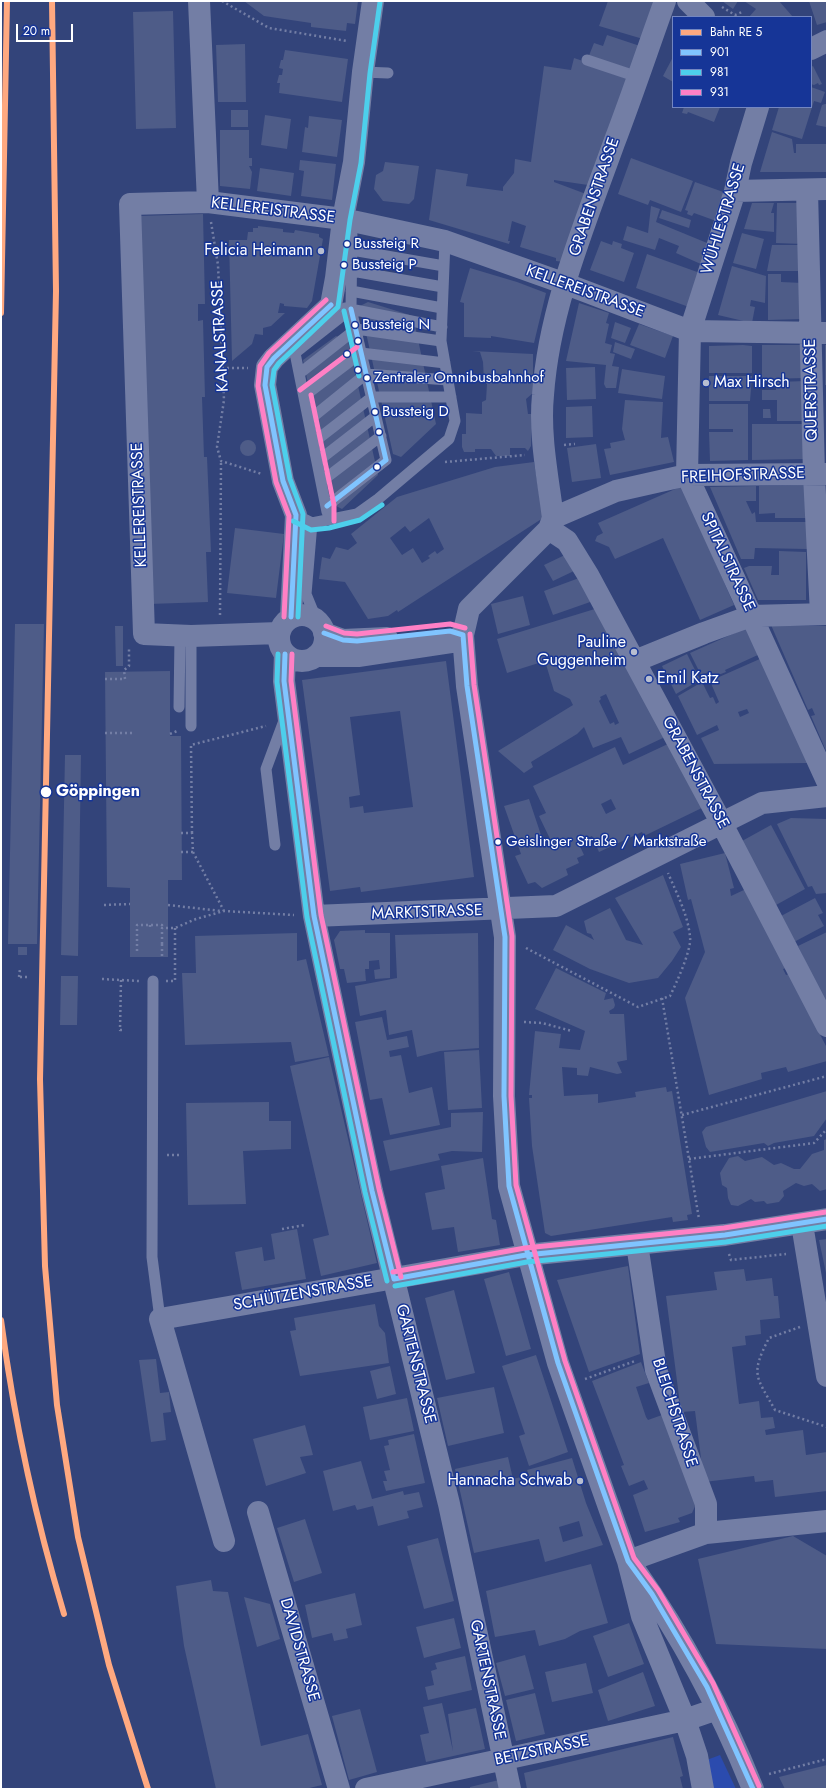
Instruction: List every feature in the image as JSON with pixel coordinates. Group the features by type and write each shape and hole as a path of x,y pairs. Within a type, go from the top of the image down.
{"street":[{"path":"373,1 363,72 354,162 343,219 341,307 268,367 265,385 283,481 304,519 285,625 279,640 285,654 291,658 304,661 316,656 365,655 451,642 463,635"},
{"name":"GRABENSTRASSE","path":"665,1 593,199 566,284 547,357 542,396 544,454 551,523 567,541 588,575 825,1018"},
{"path":"688,1 703,16"},
{"path":"200,10 208,202"},
{"path":"812,48 827,41"},
{"name":"WÜHLESTRASSE","path":"690,331 735,190 741,163 758,108"},
{"path":"735,190 817,189"},
{"name":"QUERSTRASSE","path":"817,189 824,614"},
{"name":"KELLEREISTRASSE","path":"136,639 130,204 208,202 343,219 445,241 566,284 690,331 819,333"},
{"name":"SPITALSTRASSE","path":"690,331 687,475 827,781"},
{"name":"FREIHOFSTRASSE","path":"628,1561 566,1386 526,1255 509,1186 504,1096 505,938 467,686 463,635 469,609 551,523 616,491 687,475 821,474"},
{"path":"635,661 704,633 752,616 824,614"},
{"path":"136,639 220,635 285,625 305,615 343,640 357,641 450,631 463,635"},
{"path":"316,656 324,646 321,626"},
{"name":"GARTENSTRASSE","path":"285,654 284,681 314,916 372,1191 449,1504 510,1789"},
{"name":"MARKTSTRASSE","path":"314,916 556,906 762,803 827,796"},
{"name":"SCHÜTZENSTRASSE","path":"160,1319 526,1255 702,1237 802,1224 827,1219"},
{"path":"802,1224 827,1376"},
{"name":"BLEICHSTRASSE","path":"637,1244 656,1370 706,1504 706,1533"},
{"path":"160,1319 224,1541"},
{"name":"DAVIDSTRASSE","path":"258,1512 339,1789"},
{"path":"628,1561 706,1533 827,1521"},
{"path":"628,1561 652,1594 707,1687 751,1784"},
{"path":"628,1561 642,1616 685,1720 697,1756 703,1789"},
{"name":"BETZSTRASSE","path":"366,1789 685,1720 717,1708"}],"lane":[{"path":"587,60 638,77"},
{"path":"363,72 388,74"},
{"path":"327,521 327,506 295,353 341,307 351,291 352,226 343,219"},
{"path":"321,626 306,594 304,519 327,521 357,514 378,499 450,439 455,421 442,341 445,241"},
{"path":"352,250 444,266"},
{"path":"352,271 443,287"},
{"path":"351,291 442,308"},
{"path":"341,307 442,327"},
{"path":"327,506 386,460 356,329 341,307"},
{"path":"300,374 356,329 442,341"},
{"path":"304,396 361,353 445,363"},
{"path":"309,420 366,374 448,380"},
{"path":"314,442 372,397 451,397"},
{"path":"318,461 376,416"},
{"path":"322,481 380,436"},
{"path":"179,706 185,636"},
{"path":"185,636 191,726"},
{"path":"275,845 266,769 288,710"},
{"path":"153,981 152,1257 160,1319"}],"path":[{"path":"222,1 269,28 367,44"},
{"name":"KANALSTRASSE","path":"208,202 218,265 224,400 217,447 222,461 220,635"},
{"path":"222,368 244,368"},
{"path":"420,464 544,454"},
{"path":"222,461 283,481"},
{"path":"105,679 125,678 124,670 129,666 136,639"},
{"path":"224,911 192,852 191,745 271,725"},
{"path":"105,733 132,733"},
{"path":"182,833 192,833"},
{"path":"182,852 192,852"},
{"path":"505,938 638,1007 670,996 680,974 691,939 683,908 660,854"},
{"path":"104,905 130,904"},
{"path":"168,904 224,911 314,916"},
{"path":"162,944 162,928 175,928 196,919 224,911"},
{"path":"138,951 137,925 162,925 162,958"},
{"path":"150,925 150,930"},
{"path":"20,969 20,977 26,977"},
{"path":"102,979 121,980 120,1030 125,1030"},
{"path":"662,998 702,1237"},
{"path":"504,1021 542,1023 572,1031"},
{"path":"682,1115 827,1076"},
{"path":"689,1159 814,1143 827,1129"},
{"path":"282,1229 305,1225"},
{"path":"725,1234 731,1260 807,1252"},
{"path":"818,1321 769,1338 758,1359 757,1377 775,1410 827,1427"},
{"path":"566,1386 654,1354"},
{"path":"751,1784 827,1759"}],"shaded area":[{"path":"720,1755 736,1789 712,1789 704,1761"}],"building":[{"path":"244,1 358,1 355,24 347,23 346,31 311,27 311,23 264,16"},
{"path":"608,1 655,1 643,39 599,26"},
{"path":"722,1 738,1 733,9"},
{"path":"744,1 779,1 792,16 750,16 756,9"},
{"path":"809,1 827,1 827,22 817,25"},
{"path":"173,11 176,128 136,129 133,12"},
{"path":"607,35 640,46 630,73 588,58 594,43 603,46"},
{"path":"245,44 246,102 218,102 216,45"},
{"path":"285,50 348,59 342,102 279,93 280,83 277,83 279,75 282,75 283,69 279,68 281,60 283,60"},
{"path":"574,58 628,76 588,185 554,180 554,182 586,194 563,262 556,261 556,258 520,247 526,226 512,221 508,241 510,241 509,244 429,220 436,169 468,174 466,186 503,191 503,187 514,173 515,159 531,162 544,66 571,70"},
{"path":"672,59 672,81 663,76"},
{"path":"813,66 822,84 812,84"},
{"path":"812,87 825,92 821,103 814,101 812,107"},
{"path":"827,104 826,127 816,125 822,105"},
{"path":"684,108 720,108 714,122 688,112 687,114 682,113"},
{"path":"779,108 812,108 802,139 772,130"},
{"path":"231,110 248,110 248,127 231,127"},
{"path":"265,115 291,119 287,149 261,145"},
{"path":"309,116 342,120 337,157 302,152 305,127 308,128"},
{"path":"220,130 249,130 249,158 252,158 252,166 249,166 252,172 250,189 220,186"},
{"path":"772,132 792,139 794,153 796,153 796,144 827,144 827,172 760,172"},
{"path":"631,158 693,181 681,212 650,200 648,205 618,194"},
{"path":"300,160 336,164 332,200 301,196 304,171 299,170"},
{"path":"385,162 419,166 414,199 409,204 383,201 374,189 376,175 383,171"},
{"path":"260,168 294,173 291,196 257,191"},
{"path":"695,182 729,194 719,222 694,213 692,216 687,214 688,211 685,210"},
{"path":"752,203 774,203 771,213 774,213 774,232 744,229"},
{"path":"777,203 802,203 802,244 776,243"},
{"path":"651,206 660,209 656,222 712,245 703,265 676,253 679,246 659,238 655,250 623,240 627,226 648,233"},
{"path":"662,210 691,220 689,228 659,218"},
{"path":"203,214 205,304 198,304 198,321 203,320 205,397 202,397 204,457 207,457 211,552 206,552 208,602 149,604 139,216"},
{"path":"258,226 283,229 283,232 294,233 295,230 319,234 319,237 323,239 312,301 307,308 284,306 284,304 280,303 278,313 285,313 271,326 263,328 263,335 255,334 252,344 232,361 229,240 247,240 248,232 253,232 253,228 258,228"},
{"path":"742,233 764,239 756,269 733,263"},
{"path":"601,241 612,245 613,241 622,244 621,248 634,253 624,282 590,270"},
{"path":"772,245 802,245 802,271 767,271"},
{"path":"647,254 700,273 689,307 636,288"},
{"path":"732,266 766,276 765,303 751,300 750,306 755,307 752,323 718,315"},
{"path":"470,268 517,282 546,293 534,343 491,336 491,338 464,337 464,303 460,302"},
{"path":"768,274 781,274 781,282 803,283 802,319 768,320"},
{"path":"368,302 413,316 436,424 401,457 393,454 360,306"},
{"path":"579,303 609,313 606,323 609,324 605,343 612,345 610,353 615,354 612,366 619,367 616,388 606,388 604,384 606,365 566,361"},
{"path":"615,322 631,328 625,343 611,338"},
{"path":"639,324 673,336 665,358 630,345"},
{"path":"336,336 348,341 378,475 342,509 334,505 303,360"},
{"path":"615,342 635,349 631,359 613,352"},
{"path":"762,345 806,345 806,378 762,379"},
{"path":"825,345 827,345 827,385 825,385"},
{"path":"709,346 752,346 752,373 709,373"},
{"path":"472,351 533,354 533,393 526,399 528,414 532,414 531,446 528,451 525,448 510,448 510,456 496,456 491,449 475,449 475,452 464,452 462,447 462,434 466,434 466,413 482,414 482,402 486,400 487,384 484,381 483,362 480,352"},
{"path":"595,367 596,399 567,400 566,368"},
{"path":"622,369 665,376 662,399 618,393"},
{"path":"709,376 752,376 750,401 709,401"},
{"path":"806,381 807,421 777,421 777,400 762,400 762,390 776,390 776,382"},
{"path":"625,400 663,402 661,438 668,437 674,462 610,475 604,449 611,448 610,443 625,440 622,429"},
{"path":"709,404 748,404 748,460 710,461 709,432 733,432 733,429 709,429"},
{"path":"592,406 593,437 566,438 566,407"},
{"path":"763,409 770,409 771,418 763,418"},
{"path":"752,424 807,424 807,459 752,460"},
{"path":"245,440 251,440 256,445 254,454 251,456 245,456 240,451 240,445"},
{"path":"596,444 601,478 572,482 567,448"},
{"path":"534,462 543,518 398,612 397,610 388,616 368,619 345,582 319,579 322,557 330,559 336,547 348,550 357,543 351,534 397,497 495,467","holes":["429,518 444,549 437,554 435,551 428,556 430,558 422,563 413,548 402,555 390,538 405,526 410,532"]},
{"path":"807,485 807,518 775,518 775,513 759,514 759,486"},
{"path":"682,486 734,605 700,620 663,538 615,559 609,547 595,541 597,536 603,533 598,523"},
{"path":"756,486 756,501 746,501 752,514 755,512 756,522 807,522 807,549 755,548 754,559 741,559 710,487"},
{"path":"235,528 284,534 276,598 227,593"},
{"path":"779,551 806,552 806,600 758,600 744,568 749,566 772,566 771,575 779,575"},
{"path":"567,554 576,570 553,581 544,565"},
{"path":"579,578 593,601 553,615 544,591"},
{"path":"523,596 530,625 498,634 491,604"},
{"path":"598,608 665,737 629,754 621,737 593,748 584,727 577,734 531,762 533,767 524,773 498,751 573,705 570,699 554,691 545,661 507,673 497,639","holes":["606,694 619,723 615,725 614,722 610,724 599,701 601,699 600,697"]},
{"path":"15,624 44,624 37,944 8,944"},
{"path":"771,625 827,626 827,753 811,716 815,715 812,708 808,710"},
{"path":"115,626 123,626 123,666 116,666"},
{"path":"748,627 760,654 725,670 726,672 713,677 711,671 701,675 690,653"},
{"path":"687,654 700,680 676,694 662,666"},
{"path":"762,658 808,763 714,764 701,738 719,730 717,725 697,735 678,696 702,682 710,698 713,697 716,704 719,702 710,681","holes":["747,709 749,713 740,717 738,712"]},
{"path":"446,661 474,877 361,892 360,887 330,891 302,680","holes":["400,711 413,807 364,813 363,806 350,808 349,797 360,795 350,717"]},
{"path":"170,671 170,736 181,736 182,880 168,880 168,957 130,957 130,888 107,887 105,672"},
{"path":"670,743 708,805 644,836 642,832 599,852 592,836 578,842 584,855 577,858 579,863 566,869 568,875 542,888 535,882 528,884 515,856 521,854 504,806 529,799 544,844 551,841 539,816 546,813 533,786 615,747 623,765","holes":["611,799 616,809 606,814 601,804"]},
{"path":"65,755 81,755 78,956 61,955"},
{"path":"791,818 827,819 827,893 816,894 812,886 808,887 777,824"},
{"path":"771,825 805,889 776,905 742,841"},
{"path":"725,853 734,888 730,889 731,896 746,889 786,968 783,969 786,975 789,974 827,1048 827,1061 788,1072 786,1067 761,1073 762,1079 709,1095 685,998 705,952 691,899 688,900 680,864"},
{"path":"663,875 683,927 673,932 681,947 658,978 629,983 590,969 553,950 566,925 594,940 591,934 587,933 584,921 610,908 626,940 643,945 615,898"},
{"path":"815,898 823,913 818,915 824,926 794,942 781,916"},
{"path":"365,930 365,933 390,933 390,978 375,979 374,970 380,969 379,960 369,961 369,969 365,969 366,981 347,983 344,969 340,969 334,940 340,931"},
{"path":"827,932 827,999 824,1001 798,946"},
{"path":"297,933 297,961 306,959 329,1056 295,1062 291,1042 185,1045 182,973 196,973 195,936"},
{"path":"478,933 479,1048 440,1051 417,1057 412,1030 389,1035 386,1010 360,1016 355,986 397,978 395,935"},
{"path":"18,947 27,947 27,955 18,955"},
{"path":"556,968 606,993 604,1000 613,998 615,1005 614,1008 609,1011 610,1014 624,1014 627,1060 617,1062 622,1073 617,1074 590,1067 588,1076 577,1075 577,1068 562,1067 564,1096 598,1094 598,1103 636,1097 635,1092 666,1087 667,1092 672,1091 692,1214 687,1215 688,1220 673,1222 672,1217 551,1236 545,1233 532,1146 529,1098 532,1098 532,1095 529,1095 535,1031 561,1034 559,1048 580,1050 585,1031 535,1009"},
{"path":"61,976 78,976 77,1025 60,1025"},
{"path":"382,1017 387,1040 407,1036 409,1047 389,1051 390,1057 401,1055 409,1093 432,1087 440,1125 390,1135 382,1098 370,1100 355,1022"},
{"path":"479,1050 482,1108 448,1110 444,1052"},
{"path":"329,1057 377,1263 321,1276 313,1239 329,1235 290,1066"},
{"path":"827,1091 827,1118 814,1136 774,1143 768,1146 764,1143 710,1152 706,1147 702,1132 706,1127"},
{"path":"269,1102 269,1121 291,1121 291,1149 243,1151 246,1204 188,1205 186,1103"},
{"path":"483,1112 482,1152 452,1151 438,1154 440,1160 390,1171 383,1141 451,1127 451,1113"},
{"path":"827,1139 827,1189 820,1191 812,1184 804,1186 796,1183 783,1191 784,1196 779,1202 767,1204 764,1201 755,1202 751,1199 738,1206 731,1205 728,1198 727,1188 722,1185 720,1173 729,1158 738,1156 745,1161 762,1157 774,1165 781,1163 794,1169 800,1169 812,1154 824,1150 824,1140"},
{"path":"483,1158 492,1219 496,1220 500,1245 458,1252 454,1227 432,1230 425,1193 445,1189 441,1166"},
{"path":"297,1229 306,1279 242,1290 235,1252 262,1247 264,1261 275,1259 271,1234"},
{"path":"827,1239 827,1273 826,1273 819,1240"},
{"path":"628,1266 640,1354 589,1372 557,1280"},
{"path":"744,1269 746,1281 772,1278 774,1296 778,1296 780,1318 760,1320 761,1334 745,1336 746,1345 732,1347 739,1404 759,1401 761,1418 773,1417 775,1428 765,1430 766,1435 803,1430 806,1455 827,1452 827,1491 775,1497 773,1480 755,1482 754,1476 704,1482 695,1411 681,1412 666,1296 717,1290 714,1272"},
{"path":"509,1272 531,1349 506,1356 484,1279"},
{"path":"454,1290 475,1373 446,1380 425,1298"},
{"path":"375,1304 379,1326 385,1333 389,1363 300,1376 290,1331 296,1330 294,1318"},
{"path":"536,1355 568,1452 529,1466 519,1436 525,1434 502,1366"},
{"path":"156,1359 160,1393 169,1392 171,1412 163,1413 166,1440 151,1442 139,1360"},
{"path":"641,1362 649,1383 636,1387 646,1417 648,1420 662,1415 698,1500 692,1513 678,1518 680,1522 645,1532 633,1495 648,1489 644,1480 629,1486 621,1466 624,1465 592,1381"},
{"path":"390,1366 396,1394 377,1399 370,1371"},
{"path":"494,1387 504,1433 448,1446 437,1398"},
{"path":"407,1398 414,1431 370,1440 363,1407"},
{"path":"305,1425 313,1455 300,1457 306,1473 266,1486 253,1439"},
{"path":"414,1434 425,1483 386,1491 383,1481 387,1481 384,1471 390,1470 384,1446 389,1445 388,1440"},
{"path":"508,1457 513,1479 529,1475 527,1470 572,1458 586,1503 603,1545 545,1562 539,1539 474,1553 455,1469","holes":["579,1521 583,1536 563,1542 559,1527"]},
{"path":"361,1461 372,1499 403,1491 404,1495 419,1492 423,1507 407,1511 409,1518 378,1526 373,1506 357,1510 355,1505 333,1511 323,1471"},
{"path":"305,1519 322,1573 294,1582 277,1528"},
{"path":"793,1536 827,1556 827,1649 716,1644 698,1559"},
{"path":"438,1538 454,1601 424,1609 407,1546"},
{"path":"591,1564 608,1623 580,1631 565,1639 539,1646 535,1630 495,1637 486,1591"},
{"path":"211,1580 213,1591 228,1592 261,1746 308,1734 322,1785 305,1789 216,1789 184,1646 176,1586"},
{"path":"355,1593 362,1625 346,1629 348,1638 334,1641 332,1633 312,1638 305,1605"},
{"path":"244,1597 270,1604 280,1639 257,1647"},
{"path":"454,1618 461,1648 424,1658 416,1627"},
{"path":"629,1623 644,1664 608,1677 593,1636"},
{"path":"525,1655 534,1689 505,1696 496,1663"},
{"path":"465,1656 472,1690 428,1700 425,1687 434,1685 431,1671 437,1669 435,1663"},
{"path":"586,1663 593,1693 552,1702 545,1672"},
{"path":"643,1672 655,1706 608,1721 598,1690"},
{"path":"535,1693 545,1734 516,1741 506,1700"},
{"path":"442,1703 453,1751 448,1714 476,1708 485,1749 426,1762 420,1735 429,1733 423,1707"},
{"path":"360,1709 377,1772 349,1780 332,1716"},
{"path":"673,1737 683,1776 680,1777 683,1789 527,1789 524,1773"},
{"path":"827,1765 827,1789 785,1789 779,1777"},
{"path":"499,1780 501,1789 470,1789 470,1787"}],"transit line":[{"path":"1,313 7,1"},
{"path":"52,1 56,291 40,1079 45,1266 57,1405 78,1537 109,1665 148,1789"},
{"name":"981","path":"298,617 303,514 290,479 272,385 274,370 279,363 338,307 350,220 361,163 370,73 380,2"},
{"name":"931","path":"284,617 289,516 276,482 258,386 260,366 269,353 326,300"},
{"name":"901","path":"291,617 296,515 283,481 265,385 267,367 274,358 331,305"},
{"name":"901","path":"351,309 386,460"},
{"name":"981","path":"344,311 359,376"},
{"name":"931","path":"300,390 357,347"},
{"name":"931","path":"311,395 334,505 334,521"},
{"name":"901","path":"327,506 386,460"},
{"name":"981","path":"293,521 311,530 329,528 360,520 382,505"},
{"name":"931","path":"326,626 344,633 357,634 450,624 465,628"},
{"name":"901","path":"324,633 343,640 357,641 450,631 463,635"},
{"name":"931","path":"470,634 474,685 512,936 511,1096 516,1185 565,1361 634,1558 658,1590 713,1683 759,1786"},
{"name":"901","path":"463,635 467,686 505,937 504,1096 509,1186 558,1363 628,1561 652,1594 707,1687 753,1789"},
{"name":"981","path":"278,654 277,682 307,917 365,1192 387,1281"},
{"name":"901","path":"285,654 284,681 314,916 372,1191 394,1279"},
{"name":"931","path":"292,654 291,681 321,915 379,1189 401,1277"},
{"name":"931","path":"393,1272 525,1248 724,1228 826,1212"},
{"name":"901","path":"394,1279 526,1255 725,1235 827,1219"},
{"name":"981","path":"395,1286 527,1262 726,1242 827,1226"},
{"path":"1,1320 12,1394 26,1468 64,1614"}],"place":[{"name":"Bussteig R","path":"347,244"},
{"name":"Felicia Heimann","path":"321,251"},
{"name":"Bussteig P","path":"344,265"},
{"name":"Bussteig N","path":"355,325"},
{"name":"Zentraler Omnibusbahnhof","path":"367,378"},
{"name":"Max Hirsch","path":"706,383"},
{"name":"Bussteig D","path":"375,412"},
{"name":"Pauline Guggenheim","path":"634,652"},
{"name":"Emil Katz","path":"649,679"},
{"name":"Göppingen","path":"46,792"},
{"name":"Geislinger Straße / Marktstraße","path":"498,842"},
{"name":"Hannacha Schwab","path":"580,1481"}]}
